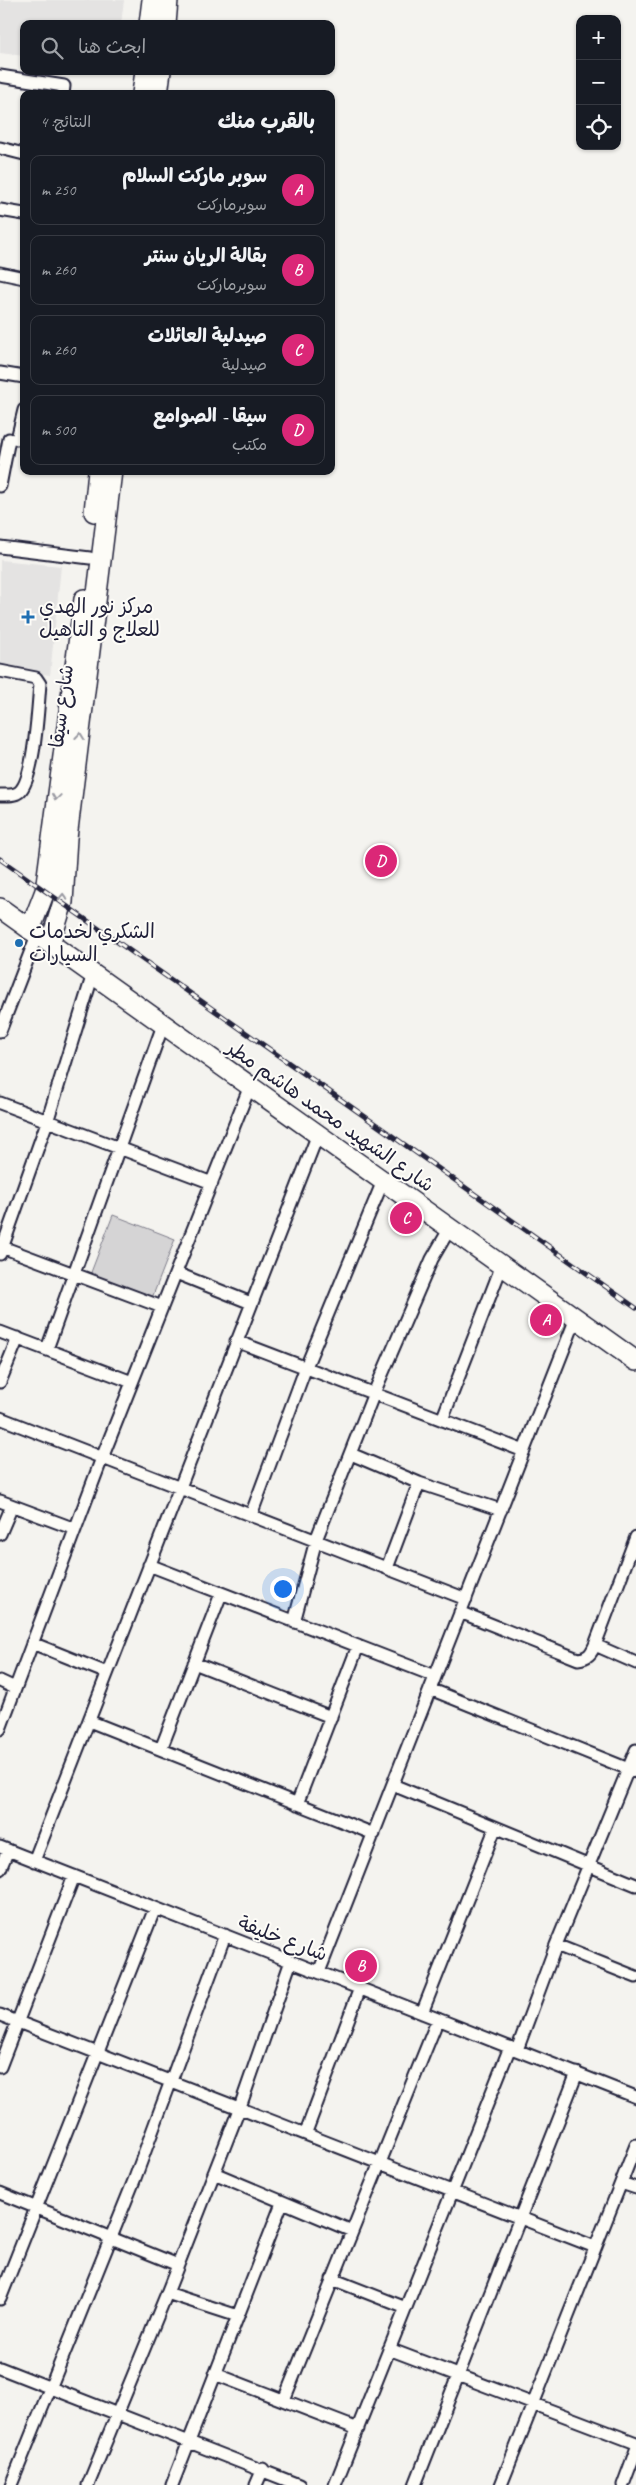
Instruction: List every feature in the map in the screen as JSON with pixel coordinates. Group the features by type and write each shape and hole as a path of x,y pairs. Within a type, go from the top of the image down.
{"main road":[{"path":"150,20 152,0"},
{"path":"166,20 168,0"},
{"path":"143,90 144,75"},
{"path":"159,90 160,75"},
{"name":"شارع سيقا","path":"41,932 90,558 98,475"},
{"name":"شارع سيقا","path":"41,932 64,902 68,838 112,475"},
{"name":"شارع الشهيد محمد هاشم مطر","path":"0,893 41,932 93,974 636,1361"},
{"name":"شارع الشهيد محمد هاشم مطر","path":"0,908 41,932 636,1345"}],"street":[{"path":"0,76 64,86 64,90"},
{"path":"0,148 20,153"},
{"path":"0,212 20,214"},
{"path":"0,273 20,277"},
{"path":"0,373 20,376"},
{"path":"0,486 12,439 20,420"},
{"path":"0,547 90,558"},
{"path":"0,671 36,678 40,684 30,767 26,780 19,792 11,795 0,795"},
{"path":"0,1031 41,932"},
{"path":"93,974 47,1122 1,1250 162,1307"},
{"path":"47,1349 164,1025"},
{"path":"0,1729 102,1458 250,1086"},
{"path":"0,1103 212,1183"},
{"path":"34,1860 318,1134"},
{"path":"251,1515 306,1367 383,1181"},
{"path":"294,1622 316,1540 374,1393 432,1259 450,1228"},
{"path":"442,1420 502,1265"},
{"path":"176,1272 251,1303"},
{"path":"319,1972 576,1318"},
{"path":"0,1332 132,1382"},
{"path":"0,1382 18,1338"},
{"path":"236,1341 524,1451"},
{"path":"0,1418 466,1599"},
{"path":"350,1454 419,1483 501,1510"},
{"path":"387,1568 419,1483"},
{"path":"0,1501 75,1529"},
{"path":"0,1534 12,1506"},
{"path":"460,1612 578,1659 591,1654 636,1537"},
{"path":"149,1565 435,1676"},
{"path":"161,1749 221,1594"},
{"path":"32,1643 108,1672"},
{"path":"595,1645 636,1663"},
{"path":"297,1804 358,1646"},
{"path":"194,1663 331,1717"},
{"path":"0,1681 15,1688"},
{"path":"430,1690 632,1770"},
{"path":"89,1721 374,1834"},
{"path":"335,2485 453,2191 588,1867 632,1770 636,1750"},
{"path":"393,1785 588,1867 636,1885"},
{"path":"422,2013 495,1828"},
{"path":"0,1869 4,1848"},
{"name":"شارع خليفة","path":"4,1848 636,2096"},
{"path":"0,2067 74,1876"},
{"path":"0,2298 155,1908"},
{"path":"11,2485 172,2082 225,1935"},
{"path":"556,1945 636,1977"},
{"path":"88,2485 167,2293 240,2107 291,1961"},
{"path":"306,2132 360,1988"},
{"path":"0,2015 306,2132 379,2163 596,2247"},
{"path":"284,2400 438,2019"},
{"path":"415,2485 577,2073"},
{"path":"501,2485 636,2146"},
{"path":"214,2174 352,2231"},
{"path":"621,2183 636,2188"},
{"path":"0,2193 178,2265"},
{"path":"172,2485 282,2203"},
{"path":"332,2279 406,2308"},
{"path":"167,2293 238,2316"},
{"path":"390,2350 636,2443"},
{"path":"0,2368 299,2485"},
{"path":"215,2374 358,2429"},
{"path":"623,2485 636,2450"},
{"path":"256,2485 262,2469"}],"shaded area":[{"path":"0,0 124,0 122,20 20,20 20,56 0,53"},
{"name":"مركز نور الهدي للعلاج و التاهيل","path":"0,560 61,566 50,675 0,668"},
{"path":"113,1215 175,1239 152,1298 90,1275"}],"railway":[{"path":"0,859 636,1308"}],"place":[{"name":"مركز نور الهدي للعلاج و التاهيل","path":"28,617"},
{"name":"سيقا - الصوامع","path":"381,861"},
{"name":"الشكري لخدمات السيارات","path":"19,943"},
{"name":"صيدلية العائلات","path":"406,1218"},
{"name":"سوبر ماركت السلام","path":"546,1320"},
{"name":"بقالة الريان سنتر","path":"361,1966"}]}
